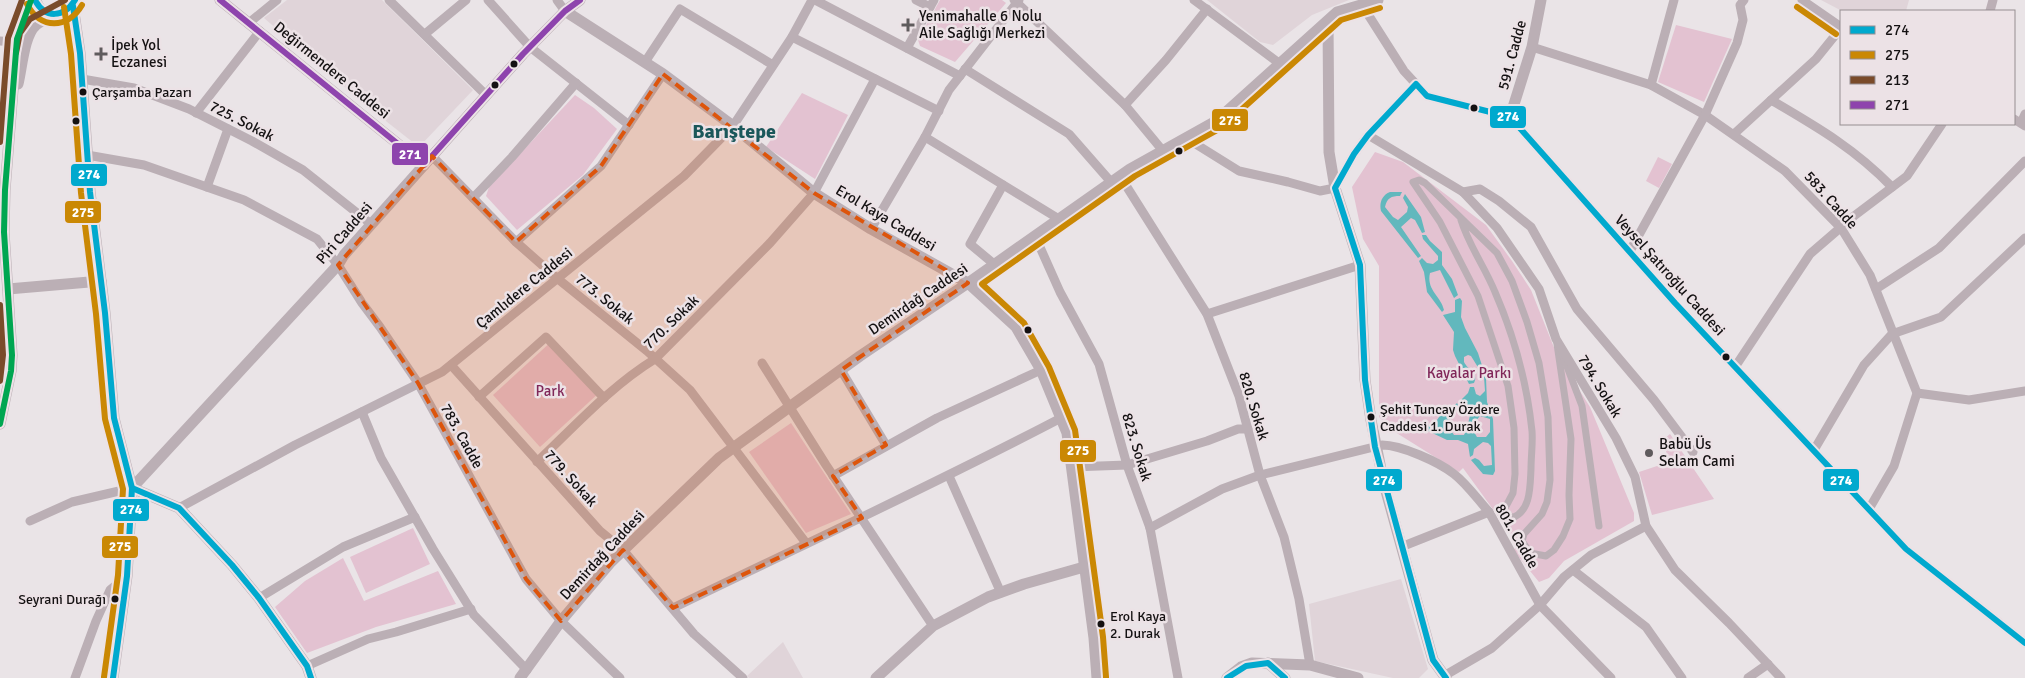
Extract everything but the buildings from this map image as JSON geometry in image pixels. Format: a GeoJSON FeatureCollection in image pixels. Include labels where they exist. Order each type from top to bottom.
{"type":"FeatureCollection","features":[{"type":"Feature","properties":{"kind":"street"},"geometry":{"type":"LineString","coordinates":[[0,424],[11,371],[12,337],[4,232],[12,85],[20,26],[31,0]]}},
{"type":"Feature","properties":{"kind":"street"},"geometry":{"type":"LineString","coordinates":[[35,0],[41,10],[54,16]]}},
{"type":"Feature","properties":{"kind":"street","name":"Değirmendere Caddesi"},"geometry":{"type":"LineString","coordinates":[[220,0],[428,160]]}},
{"type":"Feature","properties":{"kind":"street"},"geometry":{"type":"LineString","coordinates":[[250,22],[277,0]]}},
{"type":"Feature","properties":{"kind":"street"},"geometry":{"type":"LineString","coordinates":[[389,0],[486,95]]}},
{"type":"Feature","properties":{"kind":"street"},"geometry":{"type":"LineString","coordinates":[[425,34],[466,0]]}},
{"type":"Feature","properties":{"kind":"street"},"geometry":{"type":"LineString","coordinates":[[488,0],[530,47],[628,125]]}},
{"type":"Feature","properties":{"kind":"street"},"geometry":{"type":"LineString","coordinates":[[557,0],[565,11]]}},
{"type":"Feature","properties":{"kind":"street","name":"Piri Caddesi"},"geometry":{"type":"LineString","coordinates":[[132,488],[338,265],[371,224],[530,47],[565,11],[580,0]]}},
{"type":"Feature","properties":{"kind":"street","name":"Çamlıdere Caddesi"},"geometry":{"type":"LineString","coordinates":[[179,508],[295,445],[442,372],[451,365],[684,176],[733,126],[792,37],[813,0]]}},
{"type":"Feature","properties":{"kind":"street","name":"820. Sokak"},"geometry":{"type":"LineString","coordinates":[[813,0],[907,48],[963,72],[1069,134],[1115,179],[1207,314],[1239,396],[1260,475],[1284,537],[1299,599],[1310,666]]}},
{"type":"Feature","properties":{"kind":"street"},"geometry":{"type":"LineString","coordinates":[[907,48],[932,3],[916,0]]}},
{"type":"Feature","properties":{"kind":"street"},"geometry":{"type":"LineString","coordinates":[[1194,0],[1279,64]]}},
{"type":"Feature","properties":{"kind":"street","name":"Demirdağ Caddesi"},"geometry":{"type":"LineString","coordinates":[[524,674],[561,621],[623,550],[719,458],[841,370],[1115,179],[1216,121],[1337,12],[1378,0]]}},
{"type":"Feature","properties":{"kind":"street","name":"591. Cadde"},"geometry":{"type":"LineString","coordinates":[[1510,117],[1532,47],[1541,0]]}},
{"type":"Feature","properties":{"kind":"street"},"geometry":{"type":"LineString","coordinates":[[1651,86],[1674,0]]}},
{"type":"Feature","properties":{"kind":"street"},"geometry":{"type":"LineString","coordinates":[[1630,251],[1705,115],[1737,43],[1743,20],[1740,5],[1744,0]]}},
{"type":"Feature","properties":{"kind":"street"},"geometry":{"type":"LineString","coordinates":[[1802,0],[1840,26]]}},
{"type":"Feature","properties":{"kind":"street"},"geometry":{"type":"LineString","coordinates":[[872,230],[950,90],[1017,1],[1125,105],[1163,150]]}},
{"type":"Feature","properties":{"kind":"street"},"geometry":{"type":"LineString","coordinates":[[10,120],[28,37],[36,24],[68,12],[74,3]]}},
{"type":"Feature","properties":{"kind":"street"},"geometry":{"type":"LineString","coordinates":[[74,3],[80,53],[90,192],[101,281],[114,418],[132,488],[127,576],[113,678]]}},
{"type":"Feature","properties":{"kind":"street"},"geometry":{"type":"LineString","coordinates":[[1362,5],[1404,71],[1427,96],[1510,117]]}},
{"type":"Feature","properties":{"kind":"street"},"geometry":{"type":"LineString","coordinates":[[645,62],[680,9],[773,65]]}},
{"type":"Feature","properties":{"kind":"street"},"geometry":{"type":"LineString","coordinates":[[1125,105],[1166,60],[1207,9]]}},
{"type":"Feature","properties":{"kind":"street","name":"Erol Kaya Caddesi"},"geometry":{"type":"LineString","coordinates":[[565,11],[663,74],[733,126],[814,193],[872,230],[968,283],[1016,327],[1041,370],[1067,433],[1094,638],[1097,678]]}},
{"type":"Feature","properties":{"kind":"street"},"geometry":{"type":"LineString","coordinates":[[1328,21],[1329,152],[1335,188],[1360,265],[1365,380],[1375,447],[1432,660],[1443,677],[1492,648],[1540,605],[1564,577],[1591,555],[1646,526]]}},
{"type":"Feature","properties":{"kind":"street"},"geometry":{"type":"LineString","coordinates":[[1734,134],[1816,59],[1840,28]]}},
{"type":"Feature","properties":{"kind":"street"},"geometry":{"type":"LineString","coordinates":[[196,113],[260,31]]}},
{"type":"Feature","properties":{"kind":"street"},"geometry":{"type":"LineString","coordinates":[[792,37],[939,111]]}},
{"type":"Feature","properties":{"kind":"street"},"geometry":{"type":"LineString","coordinates":[[0,41],[17,42]]}},
{"type":"Feature","properties":{"kind":"street","name":"583. Cadde"},"geometry":{"type":"LineString","coordinates":[[1532,47],[1651,86],[1705,115],[1785,172],[1841,228],[1870,275],[1917,393]]}},
{"type":"Feature","properties":{"kind":"street"},"geometry":{"type":"LineString","coordinates":[[516,242],[601,166],[663,74]]}},
{"type":"Feature","properties":{"kind":"street","name":"725. Sokak"},"geometry":{"type":"LineString","coordinates":[[82,79],[134,88],[196,113],[228,129],[304,170],[371,224]]}},
{"type":"Feature","properties":{"kind":"street","name":"770. Sokak"},"geometry":{"type":"LineString","coordinates":[[537,462],[604,398],[639,368],[655,359],[770,243],[814,193],[875,79]]}},
{"type":"Feature","properties":{"kind":"street"},"geometry":{"type":"LineString","coordinates":[[473,198],[576,83]]}},
{"type":"Feature","properties":{"kind":"street"},"geometry":{"type":"LineString","coordinates":[[0,84],[12,85]]}},
{"type":"Feature","properties":{"kind":"street"},"geometry":{"type":"LineString","coordinates":[[1186,138],[1240,171],[1320,191],[1335,188],[1354,154],[1368,135],[1416,84]]}},
{"type":"Feature","properties":{"kind":"street"},"geometry":{"type":"LineString","coordinates":[[1771,100],[1838,140],[1869,164],[1892,187]]}},
{"type":"Feature","properties":{"kind":"street"},"geometry":{"type":"LineString","coordinates":[[2020,123],[2025,114]]}},
{"type":"Feature","properties":{"kind":"street","name":"Veysel Şatıroğlu Caddesi"},"geometry":{"type":"LineString","coordinates":[[1510,117],[1735,367],[1906,549],[2025,643]]}},
{"type":"Feature","properties":{"kind":"street"},"geometry":{"type":"LineString","coordinates":[[1735,367],[1810,254],[1907,176],[1941,125]]}},
{"type":"Feature","properties":{"kind":"street"},"geometry":{"type":"LineString","coordinates":[[207,187],[228,129]]}},
{"type":"Feature","properties":{"kind":"street","name":"794. Sokak"},"geometry":{"type":"LineString","coordinates":[[1368,135],[1463,192],[1497,228],[1539,289],[1556,339],[1616,438],[1635,477],[1646,526],[1675,570],[1781,678]]}},
{"type":"Feature","properties":{"kind":"street"},"geometry":{"type":"LineString","coordinates":[[925,137],[1058,219]]}},
{"type":"Feature","properties":{"kind":"street","name":"783. Cadde"},"geometry":{"type":"LineString","coordinates":[[87,155],[144,165],[244,200],[317,239],[338,265],[418,383],[526,580],[561,621],[620,678]]}},
{"type":"Feature","properties":{"kind":"street","name":"773. Sokak"},"geometry":{"type":"LineString","coordinates":[[428,160],[473,198],[516,242],[558,279],[690,390],[732,448],[806,543]]}},
{"type":"Feature","properties":{"kind":"street"},"geometry":{"type":"LineString","coordinates":[[1876,289],[1939,248],[2025,161]]}},
{"type":"Feature","properties":{"kind":"street"},"geometry":{"type":"LineString","coordinates":[[1461,220],[1467,239],[1495,290],[1516,348],[1523,376],[1532,432],[1530,488],[1522,512],[1512,518],[1504,510],[1513,493],[1515,474],[1514,428],[1506,378],[1478,296],[1440,222],[1413,182],[1419,180],[1425,183],[1461,220],[1480,234],[1497,252],[1512,281],[1527,322],[1542,377],[1548,417],[1549,488],[1548,502],[1542,514],[1524,534],[1522,541],[1530,553],[1540,556],[1546,556],[1554,550],[1563,536],[1570,519],[1568,495],[1571,439],[1556,339]]}},
{"type":"Feature","properties":{"kind":"street"},"geometry":{"type":"LineString","coordinates":[[994,264],[970,244],[1003,185]]}},
{"type":"Feature","properties":{"kind":"street"},"geometry":{"type":"LineString","coordinates":[[0,206],[5,190]]}},
{"type":"Feature","properties":{"kind":"street"},"geometry":{"type":"LineString","coordinates":[[1463,192],[1480,190],[1500,201],[1531,227],[1577,308],[1654,400],[1693,452]]}},
{"type":"Feature","properties":{"kind":"street","name":"823. Sokak"},"geometry":{"type":"LineString","coordinates":[[1035,236],[1060,292],[1099,364],[1127,464],[1150,528],[1178,678]]}},
{"type":"Feature","properties":{"kind":"street"},"geometry":{"type":"LineString","coordinates":[[1814,450],[1864,365],[1892,334],[1941,317],[2025,238]]}},
{"type":"Feature","properties":{"kind":"street"},"geometry":{"type":"LineString","coordinates":[[1207,314],[1360,265]]}},
{"type":"Feature","properties":{"kind":"street"},"geometry":{"type":"LineString","coordinates":[[8,289],[101,281]]}},
{"type":"Feature","properties":{"kind":"street"},"geometry":{"type":"LineString","coordinates":[[479,397],[546,337],[604,398]]}},
{"type":"Feature","properties":{"kind":"street"},"geometry":{"type":"LineString","coordinates":[[1556,339],[1582,406],[1599,526]]}},
{"type":"Feature","properties":{"kind":"street"},"geometry":{"type":"LineString","coordinates":[[762,363],[933,626]]}},
{"type":"Feature","properties":{"kind":"street","name":"779. Sokak"},"geometry":{"type":"LineString","coordinates":[[451,365],[600,531],[623,550],[694,634],[743,678]]}},
{"type":"Feature","properties":{"kind":"street"},"geometry":{"type":"LineString","coordinates":[[841,370],[886,445]]}},
{"type":"Feature","properties":{"kind":"street"},"geometry":{"type":"LineString","coordinates":[[834,476],[937,418],[1041,370]]}},
{"type":"Feature","properties":{"kind":"street"},"geometry":{"type":"LineString","coordinates":[[1869,509],[1894,466],[1917,393],[1969,400],[2025,391]]}},
{"type":"Feature","properties":{"kind":"street"},"geometry":{"type":"LineString","coordinates":[[362,412],[381,458],[414,517],[471,609],[524,674]]}},
{"type":"Feature","properties":{"kind":"street"},"geometry":{"type":"LineString","coordinates":[[673,608],[949,476],[1061,418]]}},
{"type":"Feature","properties":{"kind":"street"},"geometry":{"type":"LineString","coordinates":[[1072,467],[1127,464],[1207,441],[1238,429],[1248,429]]}},
{"type":"Feature","properties":{"kind":"street","name":"801. Cadde"},"geometry":{"type":"LineString","coordinates":[[1150,528],[1222,489],[1260,475],[1375,447],[1388,445],[1404,449],[1454,474],[1489,512],[1540,605],[1611,678]]}},
{"type":"Feature","properties":{"kind":"street"},"geometry":{"type":"LineString","coordinates":[[949,476],[1000,593]]}},
{"type":"Feature","properties":{"kind":"street"},"geometry":{"type":"LineString","coordinates":[[30,521],[72,502],[132,488],[179,508],[232,565],[259,598],[307,666],[311,678]]}},
{"type":"Feature","properties":{"kind":"street"},"geometry":{"type":"LineString","coordinates":[[1401,547],[1489,512]]}},
{"type":"Feature","properties":{"kind":"street"},"geometry":{"type":"LineString","coordinates":[[259,598],[343,547],[414,517]]}},
{"type":"Feature","properties":{"kind":"street"},"geometry":{"type":"LineString","coordinates":[[876,678],[933,626],[988,597],[1084,568]]}},
{"type":"Feature","properties":{"kind":"street"},"geometry":{"type":"LineString","coordinates":[[1573,570],[1646,627],[1682,678]]}},
{"type":"Feature","properties":{"kind":"street"},"geometry":{"type":"LineString","coordinates":[[75,678],[96,621],[110,590],[127,576]]}},
{"type":"Feature","properties":{"kind":"street"},"geometry":{"type":"LineString","coordinates":[[307,666],[368,639],[471,609]]}},
{"type":"Feature","properties":{"kind":"street"},"geometry":{"type":"LineString","coordinates":[[1228,678],[1241,667],[1252,663],[1268,663],[1310,666],[1358,678]]}},
{"type":"Feature","properties":{"kind":"street"},"geometry":{"type":"LineString","coordinates":[[1268,663],[1285,678]]}},
{"type":"Feature","properties":{"kind":"street"},"geometry":{"type":"LineString","coordinates":[[1748,678],[1768,664]]}},
{"type":"Feature","properties":{"kind":"highlighted area"},"geometry":{"type":"Polygon","coordinates":[[[663,74],[814,193],[968,283],[841,370],[886,445],[833,476],[862,518],[673,608],[623,550],[561,621],[526,579],[418,383],[338,265],[432,156],[516,242],[601,166],[663,74]]]}},
{"type":"Feature","properties":{"kind":"shaded area"},"geometry":{"type":"Polygon","coordinates":[[[287,0],[382,0],[473,90],[419,147],[368,107],[264,18],[287,0]]]}},
{"type":"Feature","properties":{"kind":"shaded area"},"geometry":{"type":"Polygon","coordinates":[[[1207,0],[1349,0],[1312,15],[1273,45],[1260,42],[1207,0]]]}},
{"type":"Feature","properties":{"kind":"shaded area"},"geometry":{"type":"Polygon","coordinates":[[[1821,0],[1909,0],[1906,10],[1840,10],[1821,0]]]}},
{"type":"Feature","properties":{"kind":"shaded area"},"geometry":{"type":"Polygon","coordinates":[[[1401,579],[1428,669],[1419,678],[1393,678],[1315,661],[1309,604],[1401,579]]]}},
{"type":"Feature","properties":{"kind":"shaded area"},"geometry":{"type":"Polygon","coordinates":[[[783,642],[803,678],[749,678],[747,676],[783,642]]]}},
{"type":"Feature","properties":{"kind":"green space"},"geometry":{"type":"Polygon","coordinates":[[[940,0],[1002,0],[1006,3],[955,62],[920,46],[918,40],[940,0]]]}},
{"type":"Feature","properties":{"kind":"green space"},"geometry":{"type":"Polygon","coordinates":[[[1676,25],[1732,39],[1704,102],[1658,82],[1676,25]]]}},
{"type":"Feature","properties":{"kind":"green space"},"geometry":{"type":"Polygon","coordinates":[[[802,93],[848,115],[815,179],[766,147],[802,93]]]}},
{"type":"Feature","properties":{"kind":"green space"},"geometry":{"type":"Polygon","coordinates":[[[575,95],[594,108],[617,129],[583,175],[517,230],[486,196],[489,187],[575,95]]]}},
{"type":"Feature","properties":{"kind":"green space","name":"Kayalar Parkı"},"geometry":{"type":"Polygon","coordinates":[[[1375,152],[1403,162],[1486,225],[1512,261],[1531,290],[1557,355],[1590,407],[1634,513],[1634,521],[1564,561],[1549,578],[1539,582],[1513,550],[1519,545],[1463,468],[1459,472],[1395,432],[1379,417],[1379,266],[1363,239],[1352,187],[1375,152]]]}},
{"type":"Feature","properties":{"kind":"green space"},"geometry":{"type":"Polygon","coordinates":[[[1658,157],[1672,164],[1659,188],[1646,181],[1658,157]]]}},
{"type":"Feature","properties":{"kind":"green space","name":"Park"},"geometry":{"type":"Polygon","coordinates":[[[553,340],[600,392],[540,447],[493,395],[553,340]]]}},
{"type":"Feature","properties":{"kind":"green space"},"geometry":{"type":"Polygon","coordinates":[[[791,423],[851,514],[806,533],[749,452],[791,423]]]}},
{"type":"Feature","properties":{"kind":"green space"},"geometry":{"type":"Polygon","coordinates":[[[1670,434],[1714,499],[1652,515],[1639,472],[1669,462],[1663,440],[1670,434]]]}},
{"type":"Feature","properties":{"kind":"green space"},"geometry":{"type":"Polygon","coordinates":[[[413,528],[430,564],[366,593],[350,557],[413,528]]]}},
{"type":"Feature","properties":{"kind":"green space"},"geometry":{"type":"Polygon","coordinates":[[[343,558],[364,601],[438,571],[456,604],[376,627],[307,653],[275,607],[305,581],[343,558]]]}},
{"type":"Feature","properties":{"kind":"water"},"geometry":{"type":"Polygon","coordinates":[[[1390,192],[1402,192],[1400,196],[1394,196],[1387,201],[1385,207],[1393,217],[1398,220],[1407,212],[1408,207],[1403,198],[1405,194],[1421,217],[1425,232],[1422,233],[1415,220],[1411,218],[1401,227],[1421,256],[1418,258],[1381,211],[1380,205],[1382,200],[1390,192]]]}},
{"type":"Feature","properties":{"kind":"water"},"geometry":{"type":"Polygon","coordinates":[[[1422,235],[1426,235],[1442,252],[1442,265],[1452,279],[1458,295],[1454,298],[1440,270],[1430,273],[1430,284],[1442,305],[1444,310],[1442,312],[1427,292],[1424,272],[1419,261],[1422,258],[1427,263],[1433,264],[1438,260],[1438,256],[1423,239],[1422,235]]]}},
{"type":"Feature","properties":{"kind":"water"},"geometry":{"type":"Polygon","coordinates":[[[1460,298],[1462,301],[1461,317],[1478,353],[1486,378],[1487,402],[1493,419],[1495,471],[1493,475],[1483,474],[1471,460],[1475,458],[1484,466],[1492,465],[1491,446],[1488,443],[1483,442],[1474,449],[1473,455],[1470,457],[1468,444],[1458,440],[1447,440],[1426,430],[1429,424],[1437,420],[1444,410],[1453,407],[1457,403],[1459,407],[1452,413],[1450,429],[1454,435],[1464,435],[1471,410],[1469,405],[1462,405],[1460,401],[1468,393],[1470,387],[1474,387],[1476,394],[1480,396],[1485,391],[1484,377],[1471,356],[1464,357],[1464,362],[1475,377],[1474,383],[1469,384],[1453,350],[1454,332],[1443,315],[1455,312],[1455,300],[1460,298]],[[1480,416],[1473,424],[1477,437],[1486,437],[1490,432],[1490,419],[1480,416]]]}},
{"type":"Feature","properties":{"kind":"transit line","name":"213"},"geometry":{"type":"LineString","coordinates":[[0,142],[8,38],[22,0]]}},
{"type":"Feature","properties":{"kind":"transit line"},"geometry":{"type":"LineString","coordinates":[[0,424],[11,371],[12,355],[4,232],[5,190],[17,39],[31,0]]}},
{"type":"Feature","properties":{"kind":"transit line","name":"274"},"geometry":{"type":"LineString","coordinates":[[35,0],[44,11],[55,14],[66,10],[75,0]]}},
{"type":"Feature","properties":{"kind":"transit line","name":"213"},"geometry":{"type":"LineString","coordinates":[[16,53],[20,33],[30,19],[65,0]]}},
{"type":"Feature","properties":{"kind":"transit line","name":"271"},"geometry":{"type":"LineString","coordinates":[[220,0],[424,165],[523,54],[565,11],[580,0]]}},
{"type":"Feature","properties":{"kind":"transit line","name":"275"},"geometry":{"type":"LineString","coordinates":[[27,4],[39,18],[46,22],[54,23],[69,19],[82,5]]}},
{"type":"Feature","properties":{"kind":"transit line","name":"274"},"geometry":{"type":"LineString","coordinates":[[73,6],[80,53],[90,192],[105,313],[114,418],[132,488],[127,576],[113,678]]}},
{"type":"Feature","properties":{"kind":"transit line","name":"275"},"geometry":{"type":"LineString","coordinates":[[64,7],[71,54],[81,193],[96,314],[105,419],[123,489],[118,575],[104,677]]}},
{"type":"Feature","properties":{"kind":"transit line","name":"275"},"geometry":{"type":"LineString","coordinates":[[1797,7],[1836,34]]}},
{"type":"Feature","properties":{"kind":"transit line","name":"275"},"geometry":{"type":"LineString","coordinates":[[1106,677],[1103,637],[1075,430],[1049,367],[1024,323],[982,284],[1135,176],[1221,128],[1341,20],[1380,8]]}},
{"type":"Feature","properties":{"kind":"transit line","name":"274"},"geometry":{"type":"LineString","coordinates":[[1446,678],[1433,660],[1375,447],[1365,380],[1360,265],[1335,188],[1354,154],[1368,135],[1416,84],[1427,96],[1510,117],[1675,303],[1906,549],[2025,643]]}},
{"type":"Feature","properties":{"kind":"transit line","name":"213"},"geometry":{"type":"LineString","coordinates":[[0,305],[3,355],[0,381]]}},
{"type":"Feature","properties":{"kind":"transit line","name":"274"},"geometry":{"type":"LineString","coordinates":[[132,488],[179,508],[232,565],[259,598],[307,666],[311,678]]}},
{"type":"Feature","properties":{"kind":"transit line","name":"274"},"geometry":{"type":"LineString","coordinates":[[1227,678],[1246,666],[1268,663],[1285,678]]}},
{"type":"Feature","properties":{"kind":"place","name":"Yenimahalle 6 Nolu Aile Sağlığı Merkezi"},"geometry":{"type":"Point","coordinates":[908,25]}},
{"type":"Feature","properties":{"kind":"place","name":"İpek Yol Eczanesi"},"geometry":{"type":"Point","coordinates":[101,54]}},
{"type":"Feature","properties":{"kind":"place","name":"Çarşamba Pazarı"},"geometry":{"type":"Point","coordinates":[83,92]}},
{"type":"Feature","properties":{"kind":"place","name":"Şehit Tuncay Özdere Caddesi 1. Durak"},"geometry":{"type":"Point","coordinates":[1371,417]}},
{"type":"Feature","properties":{"kind":"place","name":"Babü Üs Selam Cami"},"geometry":{"type":"Point","coordinates":[1649,453]}},
{"type":"Feature","properties":{"kind":"place","name":"Seyrani Durağı"},"geometry":{"type":"Point","coordinates":[115,599]}},
{"type":"Feature","properties":{"kind":"place","name":"Erol Kaya 2. Durak"},"geometry":{"type":"Point","coordinates":[1101,624]}},
{"type":"Feature","properties":{"kind":"district","name":"Barıştepe"},"geometry":{"type":"Point","coordinates":[734,131]}}]}
